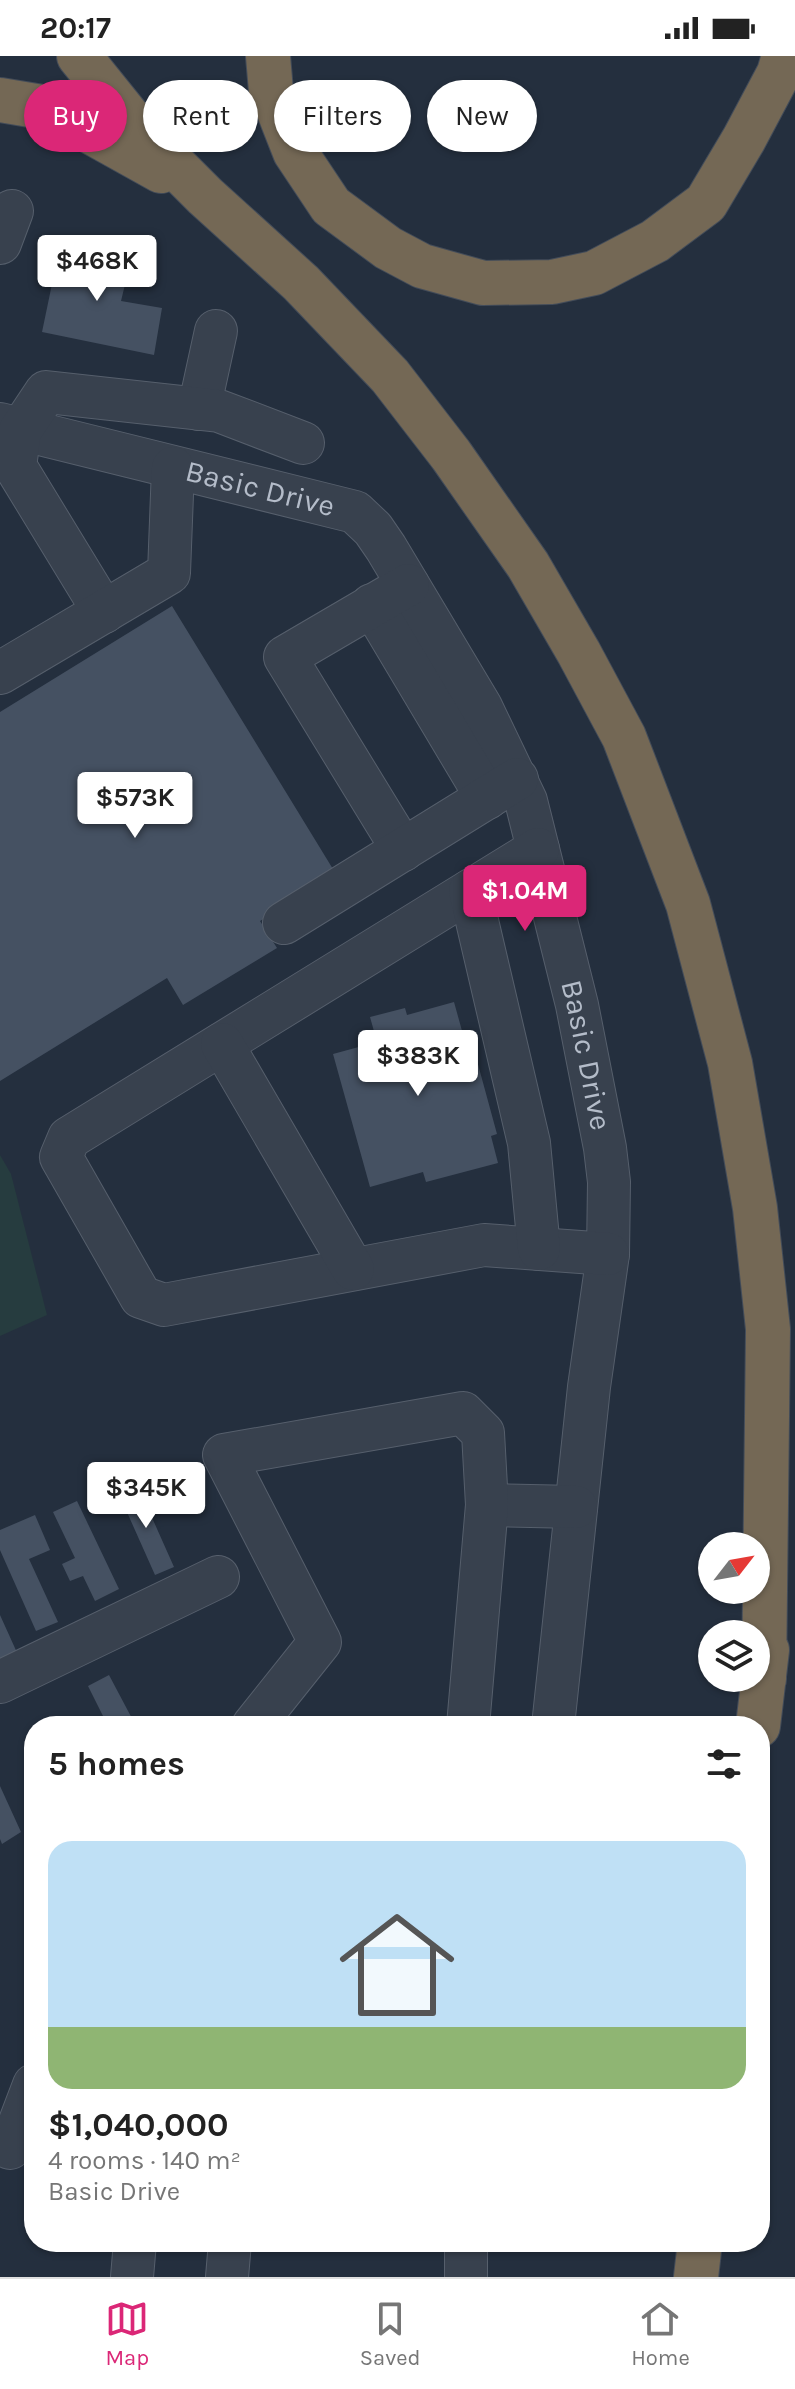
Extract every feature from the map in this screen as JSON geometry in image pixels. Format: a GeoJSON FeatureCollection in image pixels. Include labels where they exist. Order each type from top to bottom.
{"type":"FeatureCollection","features":[{"type":"Feature","properties":{"kind":"highway"},"geometry":{"type":"LineString","coordinates":[[79,56],[137,128],[205,196],[301,283],[390,376],[451,455],[528,565],[624,737],[688,904],[730,1063],[755,1208],[768,1329],[765,1620]]}},
{"type":"Feature","properties":{"kind":"highway"},"geometry":{"type":"LineString","coordinates":[[268,56],[271,91],[295,152],[331,206],[388,248],[422,266],[483,283],[552,282],[594,273],[655,241],[706,203],[744,139],[779,73],[784,56]]}},
{"type":"Feature","properties":{"kind":"highway"},"geometry":{"type":"LineString","coordinates":[[0,100],[48,108],[205,196]]}},
{"type":"Feature","properties":{"kind":"highway"},"geometry":{"type":"LineString","coordinates":[[770,1620],[795,1365]]}},
{"type":"Feature","properties":{"kind":"highway"},"geometry":{"type":"LineString","coordinates":[[759,1716],[762,1692]]}},
{"type":"Feature","properties":{"kind":"highway"},"geometry":{"type":"LineString","coordinates":[[696,2277],[699,2252]]}},
{"type":"Feature","properties":{"kind":"street"},"geometry":{"type":"LineString","coordinates":[[199,409],[216,331]]}},
{"type":"Feature","properties":{"kind":"street"},"geometry":{"type":"LineString","coordinates":[[104,612],[15,466],[10,428],[46,392],[219,411],[303,443]]}},
{"type":"Feature","properties":{"kind":"street","name":"Basic Drive"},"geometry":{"type":"LineString","coordinates":[[10,428],[355,512],[373,529],[481,707],[502,788],[526,801],[577,1005],[609,1182],[608,1254],[589,1387],[554,1716]]}},
{"type":"Feature","properties":{"kind":"street"},"geometry":{"type":"LineString","coordinates":[[4,661],[104,612],[169,573],[173,468]]}},
{"type":"Feature","properties":{"kind":"street"},"geometry":{"type":"LineString","coordinates":[[403,850],[285,657],[408,585]]}},
{"type":"Feature","properties":{"kind":"street"},"geometry":{"type":"LineString","coordinates":[[284,923],[502,788],[372,605]]}},
{"type":"Feature","properties":{"kind":"street"},"geometry":{"type":"LineString","coordinates":[[538,849],[69,1138],[61,1157],[141,1297],[164,1305],[484,1245],[608,1254]]}},
{"type":"Feature","properties":{"kind":"street"},"geometry":{"type":"LineString","coordinates":[[470,891],[529,1143],[539,1249]]}},
{"type":"Feature","properties":{"kind":"street"},"geometry":{"type":"LineString","coordinates":[[222,1044],[353,1269]]}},
{"type":"Feature","properties":{"kind":"street"},"geometry":{"type":"LineString","coordinates":[[261,1716],[320,1642],[224,1455],[463,1413],[483,1433],[487,1505],[469,1716]]}},
{"type":"Feature","properties":{"kind":"street"},"geometry":{"type":"LineString","coordinates":[[487,1505],[576,1507]]}},
{"type":"Feature","properties":{"kind":"street"},"geometry":{"type":"LineString","coordinates":[[0,1682],[218,1577]]}},
{"type":"Feature","properties":{"kind":"street"},"geometry":{"type":"LineString","coordinates":[[15,2148],[24,2118]]}},
{"type":"Feature","properties":{"kind":"street"},"geometry":{"type":"LineString","coordinates":[[132,2277],[134,2252]]}},
{"type":"Feature","properties":{"kind":"street"},"geometry":{"type":"LineString","coordinates":[[227,2277],[229,2252]]}},
{"type":"Feature","properties":{"kind":"street"},"geometry":{"type":"LineString","coordinates":[[466,2252],[466,2277]]}},
{"type":"Feature","properties":{"kind":"green space"},"geometry":{"type":"Polygon","coordinates":[[[0,1155],[11,1174],[47,1315],[0,1336],[0,1155]]]}},
{"type":"Feature","properties":{"kind":"building"},"geometry":{"type":"Polygon","coordinates":[[[62,236],[129,268],[121,301],[162,308],[154,355],[42,332],[62,236]]]}},
{"type":"Feature","properties":{"kind":"building"},"geometry":{"type":"Polygon","coordinates":[[[172,606],[336,874],[260,921],[277,948],[183,1005],[167,978],[0,1081],[0,712],[172,606]]]}},
{"type":"Feature","properties":{"kind":"building"},"geometry":{"type":"Polygon","coordinates":[[[454,1002],[469,1056],[476,1057],[497,1134],[491,1136],[498,1163],[426,1182],[423,1172],[370,1187],[333,1054],[377,1042],[370,1017],[405,1008],[407,1015],[454,1002]]]}},
{"type":"Feature","properties":{"kind":"building"},"geometry":{"type":"Polygon","coordinates":[[[137,1484],[174,1567],[155,1575],[118,1492],[137,1484]]]}},
{"type":"Feature","properties":{"kind":"building"},"geometry":{"type":"Polygon","coordinates":[[[77,1501],[119,1589],[95,1601],[83,1576],[70,1581],[62,1564],[75,1558],[53,1512],[77,1501]]]}},
{"type":"Feature","properties":{"kind":"building"},"geometry":{"type":"Polygon","coordinates":[[[35,1515],[50,1550],[29,1559],[58,1622],[36,1631],[0,1550],[0,1530],[35,1515]]]}},
{"type":"Feature","properties":{"kind":"building"},"geometry":{"type":"Polygon","coordinates":[[[0,1615],[19,1657],[0,1665],[0,1615]]]}},
{"type":"Feature","properties":{"kind":"building"},"geometry":{"type":"Polygon","coordinates":[[[109,1675],[131,1716],[103,1716],[88,1686],[109,1675]]]}},
{"type":"Feature","properties":{"kind":"building"},"geometry":{"type":"Polygon","coordinates":[[[0,1786],[21,1832],[2,1844],[0,1839],[0,1786]]]}}]}
